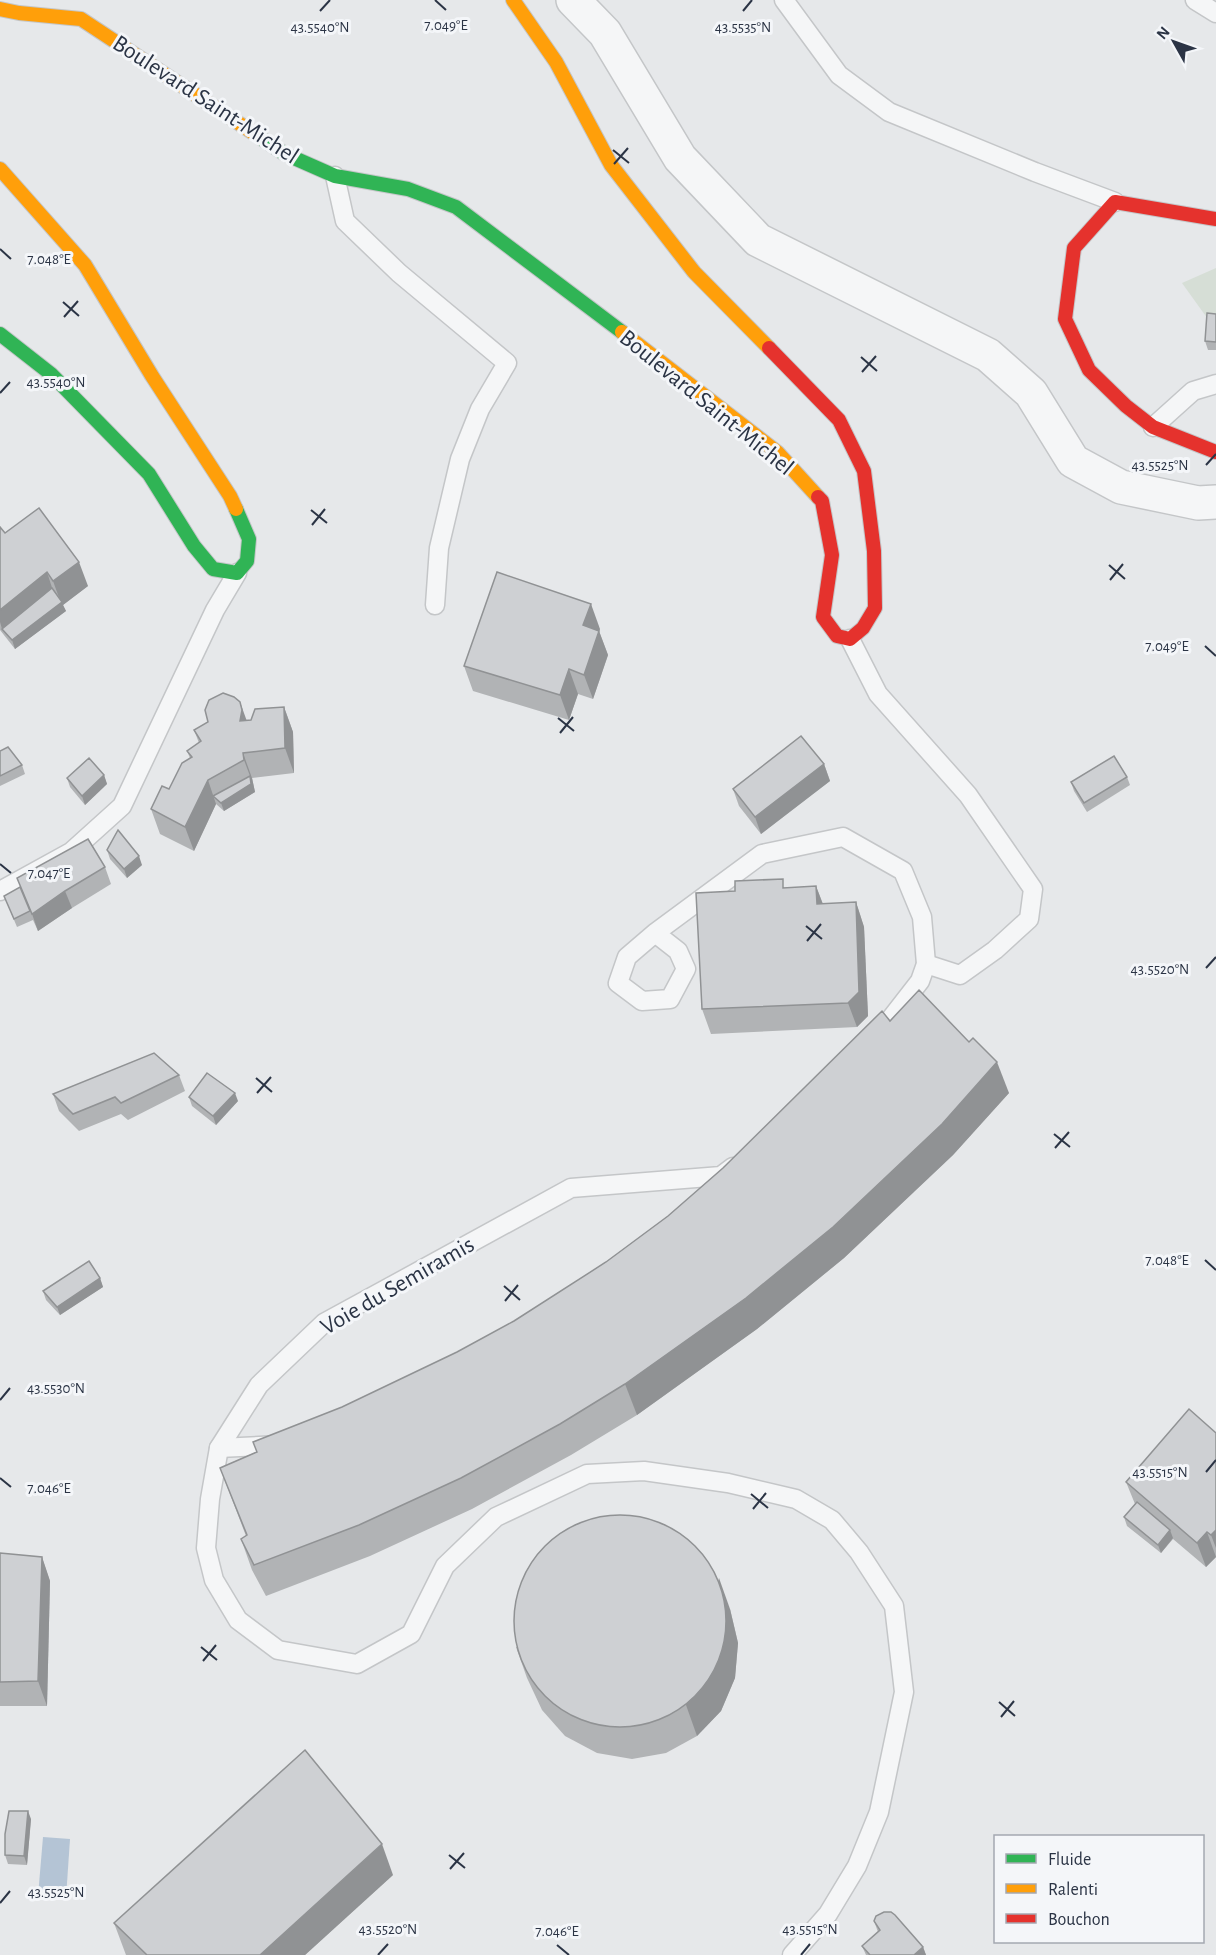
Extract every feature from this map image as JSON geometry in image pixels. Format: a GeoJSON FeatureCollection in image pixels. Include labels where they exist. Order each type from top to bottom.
{"type":"FeatureCollection","features":[{"type":"Feature","properties":{"kind":"street"},"geometry":{"type":"LineString","coordinates":[[513,0],[556,62],[611,165],[694,272],[839,420],[864,471],[874,551],[874,608],[863,628],[850,639]]}},
{"type":"Feature","properties":{"kind":"street"},"geometry":{"type":"LineString","coordinates":[[573,0],[605,33],[680,158],[758,240],[988,355],[1031,393],[1073,461],[1121,487],[1198,503],[1216,502]]}},
{"type":"Feature","properties":{"kind":"street","name":"Boulevard Saint-Michel"},"geometry":{"type":"LineString","coordinates":[[0,9],[81,19],[285,154],[335,176],[408,189],[456,207],[704,394],[777,452],[822,501],[832,555],[823,617],[837,636],[850,639]]}},
{"type":"Feature","properties":{"kind":"street"},"geometry":{"type":"LineString","coordinates":[[0,169],[86,265],[152,376],[230,496],[249,539],[247,561],[237,573],[213,569],[194,546],[149,474],[51,374],[0,334]]}},
{"type":"Feature","properties":{"kind":"street"},"geometry":{"type":"LineString","coordinates":[[1216,219],[1115,202],[1074,248],[1065,320],[1089,370],[1126,406],[1152,427],[1216,452]]}},
{"type":"Feature","properties":{"kind":"lane"},"geometry":{"type":"LineString","coordinates":[[784,0],[839,75],[889,112],[1115,202]]}},
{"type":"Feature","properties":{"kind":"lane"},"geometry":{"type":"LineString","coordinates":[[1195,0],[1216,13]]}},
{"type":"Feature","properties":{"kind":"lane"},"geometry":{"type":"LineString","coordinates":[[335,176],[345,221],[399,273],[507,363],[480,409],[460,459],[439,548],[435,605]]}},
{"type":"Feature","properties":{"kind":"lane"},"geometry":{"type":"LineString","coordinates":[[1152,427],[1193,391],[1216,384]]}},
{"type":"Feature","properties":{"kind":"lane"},"geometry":{"type":"LineString","coordinates":[[0,891],[71,852],[122,806],[215,610],[237,573]]}},
{"type":"Feature","properties":{"kind":"lane"},"geometry":{"type":"LineString","coordinates":[[850,639],[878,694],[968,795],[1033,889],[1029,919],[995,950],[960,975],[926,964]]}},
{"type":"Feature","properties":{"kind":"lane"},"geometry":{"type":"LineString","coordinates":[[655,933],[762,854],[843,837],[903,871],[922,917],[926,964],[920,981],[885,1026],[861,1050]]}},
{"type":"Feature","properties":{"kind":"lane"},"geometry":{"type":"LineString","coordinates":[[695,1199],[747,1157]]}},
{"type":"Feature","properties":{"kind":"lane","name":"Voie du Semiramis"},"geometry":{"type":"LineString","coordinates":[[721,1176],[571,1188],[324,1323],[259,1384],[219,1449],[210,1499],[206,1548],[214,1580],[238,1620],[278,1650],[357,1664],[411,1634],[445,1566],[496,1517],[587,1474],[644,1471],[728,1483],[796,1499],[832,1520],[859,1552],[894,1606],[904,1692],[879,1812],[857,1866],[828,1914],[792,1955]]}},
{"type":"Feature","properties":{"kind":"lane"},"geometry":{"type":"LineString","coordinates":[[219,1449],[279,1445],[289,1440]]}},
{"type":"Feature","properties":{"kind":"shaded area"},"geometry":{"type":"Polygon","coordinates":[[[1216,268],[1216,322],[1210,322],[1182,283],[1216,268]]]}},
{"type":"Feature","properties":{"kind":"water"},"geometry":{"type":"Polygon","coordinates":[[[43,1837],[70,1839],[66,1898],[38,1896],[43,1837]]]}},
{"type":"Feature","properties":{"kind":"building"},"geometry":{"type":"Polygon","coordinates":[[[1207,313],[1216,314],[1216,342],[1205,341],[1207,313]]]}},
{"type":"Feature","properties":{"kind":"building"},"geometry":{"type":"Polygon","coordinates":[[[39,508],[79,562],[53,581],[47,572],[0,610],[0,527],[5,533],[39,508]]]}},
{"type":"Feature","properties":{"kind":"building"},"geometry":{"type":"Polygon","coordinates":[[[497,572],[591,604],[583,625],[599,631],[584,675],[569,669],[560,695],[464,666],[497,572]]]}},
{"type":"Feature","properties":{"kind":"building"},"geometry":{"type":"Polygon","coordinates":[[[52,588],[62,602],[12,640],[2,629],[52,588]]]}},
{"type":"Feature","properties":{"kind":"building"},"geometry":{"type":"Polygon","coordinates":[[[223,693],[240,702],[242,710],[240,721],[251,720],[255,709],[284,707],[285,748],[243,753],[244,760],[208,780],[185,827],[151,809],[162,786],[169,789],[182,763],[192,757],[187,751],[201,741],[194,730],[208,722],[205,710],[209,700],[223,693]]]}},
{"type":"Feature","properties":{"kind":"building"},"geometry":{"type":"Polygon","coordinates":[[[801,736],[824,764],[755,817],[733,789],[801,736]]]}},
{"type":"Feature","properties":{"kind":"building"},"geometry":{"type":"Polygon","coordinates":[[[8,747],[22,765],[0,776],[0,751],[8,747]]]}},
{"type":"Feature","properties":{"kind":"building"},"geometry":{"type":"Polygon","coordinates":[[[1114,756],[1127,777],[1084,803],[1071,782],[1114,756]]]}},
{"type":"Feature","properties":{"kind":"building"},"geometry":{"type":"Polygon","coordinates":[[[89,758],[104,775],[82,796],[67,778],[89,758]]]}},
{"type":"Feature","properties":{"kind":"building"},"geometry":{"type":"Polygon","coordinates":[[[250,776],[251,784],[221,803],[213,796],[250,776]]]}},
{"type":"Feature","properties":{"kind":"building"},"geometry":{"type":"Polygon","coordinates":[[[118,830],[139,856],[124,869],[107,850],[118,830]]]}},
{"type":"Feature","properties":{"kind":"building"},"geometry":{"type":"Polygon","coordinates":[[[88,839],[105,867],[32,914],[17,878],[88,839]]]}},
{"type":"Feature","properties":{"kind":"building"},"geometry":{"type":"Polygon","coordinates":[[[783,879],[783,888],[816,886],[817,904],[856,902],[859,992],[848,1003],[702,1009],[696,893],[735,891],[735,881],[783,879]]]}},
{"type":"Feature","properties":{"kind":"building"},"geometry":{"type":"Polygon","coordinates":[[[20,887],[30,911],[14,919],[4,896],[20,887]]]}},
{"type":"Feature","properties":{"kind":"building"},"geometry":{"type":"Polygon","coordinates":[[[919,990],[969,1042],[973,1038],[997,1062],[942,1124],[833,1227],[746,1298],[625,1384],[560,1424],[461,1478],[359,1525],[254,1565],[241,1539],[247,1535],[220,1468],[257,1452],[253,1442],[342,1407],[457,1352],[514,1321],[606,1262],[668,1216],[723,1168],[882,1011],[890,1021],[919,990]]]}},
{"type":"Feature","properties":{"kind":"building"},"geometry":{"type":"Polygon","coordinates":[[[154,1053],[179,1075],[121,1103],[115,1097],[73,1114],[53,1094],[154,1053]]]}},
{"type":"Feature","properties":{"kind":"building"},"geometry":{"type":"Polygon","coordinates":[[[207,1073],[235,1093],[213,1116],[189,1097],[207,1073]]]}},
{"type":"Feature","properties":{"kind":"building"},"geometry":{"type":"Polygon","coordinates":[[[89,1261],[100,1278],[57,1307],[43,1291],[89,1261]]]}},
{"type":"Feature","properties":{"kind":"building"},"geometry":{"type":"Polygon","coordinates":[[[1189,1409],[1216,1433],[1216,1530],[1211,1535],[1207,1532],[1197,1543],[1126,1482],[1189,1409]]]}},
{"type":"Feature","properties":{"kind":"building"},"geometry":{"type":"Polygon","coordinates":[[[1137,1502],[1170,1530],[1158,1545],[1124,1517],[1137,1502]]]}},
{"type":"Feature","properties":{"kind":"building"},"geometry":{"type":"Polygon","coordinates":[[[610,1515],[630,1515],[651,1519],[670,1527],[695,1546],[708,1562],[718,1580],[724,1600],[726,1621],[724,1642],[718,1662],[708,1680],[695,1696],[670,1715],[651,1723],[630,1727],[610,1727],[589,1723],[570,1715],[538,1688],[526,1671],[518,1652],[514,1631],[514,1611],[518,1590],[526,1571],[553,1539],[570,1527],[589,1519],[610,1515]]]}},
{"type":"Feature","properties":{"kind":"building"},"geometry":{"type":"Polygon","coordinates":[[[0,1553],[42,1557],[38,1681],[0,1682],[0,1553]]]}},
{"type":"Feature","properties":{"kind":"building"},"geometry":{"type":"Polygon","coordinates":[[[305,1750],[382,1844],[260,1955],[147,1955],[114,1923],[305,1750]]]}},
{"type":"Feature","properties":{"kind":"building"},"geometry":{"type":"Polygon","coordinates":[[[9,1811],[28,1811],[24,1856],[5,1855],[5,1834],[9,1811]]]}},
{"type":"Feature","properties":{"kind":"building"},"geometry":{"type":"Polygon","coordinates":[[[884,1912],[891,1912],[895,1915],[923,1947],[914,1955],[870,1955],[862,1946],[880,1930],[874,1921],[876,1916],[884,1912]]]}},
{"type":"Feature","properties":{"kind":"traffic: fast"},"geometry":{"type":"LineString","coordinates":[[261,138],[285,154],[335,176],[408,189],[456,207],[622,332]]}},
{"type":"Feature","properties":{"kind":"traffic: fast"},"geometry":{"type":"LineString","coordinates":[[0,334],[51,374],[149,474],[194,546],[213,569],[237,573],[247,561],[249,539],[236,509]]}},
{"type":"Feature","properties":{"kind":"traffic: slow"},"geometry":{"type":"LineString","coordinates":[[513,0],[556,62],[611,165],[694,272],[769,348]]}},
{"type":"Feature","properties":{"kind":"traffic: slow"},"geometry":{"type":"LineString","coordinates":[[0,9],[81,19],[261,138]]}},
{"type":"Feature","properties":{"kind":"traffic: slow"},"geometry":{"type":"LineString","coordinates":[[0,169],[85,265],[236,509]]}},
{"type":"Feature","properties":{"kind":"traffic: slow"},"geometry":{"type":"LineString","coordinates":[[622,332],[777,452],[818,497]]}},
{"type":"Feature","properties":{"kind":"traffic: jam"},"geometry":{"type":"LineString","coordinates":[[1216,219],[1115,202],[1074,248],[1065,319],[1089,370],[1126,406],[1153,427],[1216,452]]}},
{"type":"Feature","properties":{"kind":"traffic: jam"},"geometry":{"type":"LineString","coordinates":[[769,348],[839,420],[864,471],[874,551],[875,608],[863,628],[850,639],[837,636],[823,617],[832,555],[822,501],[818,497]]}}]}
